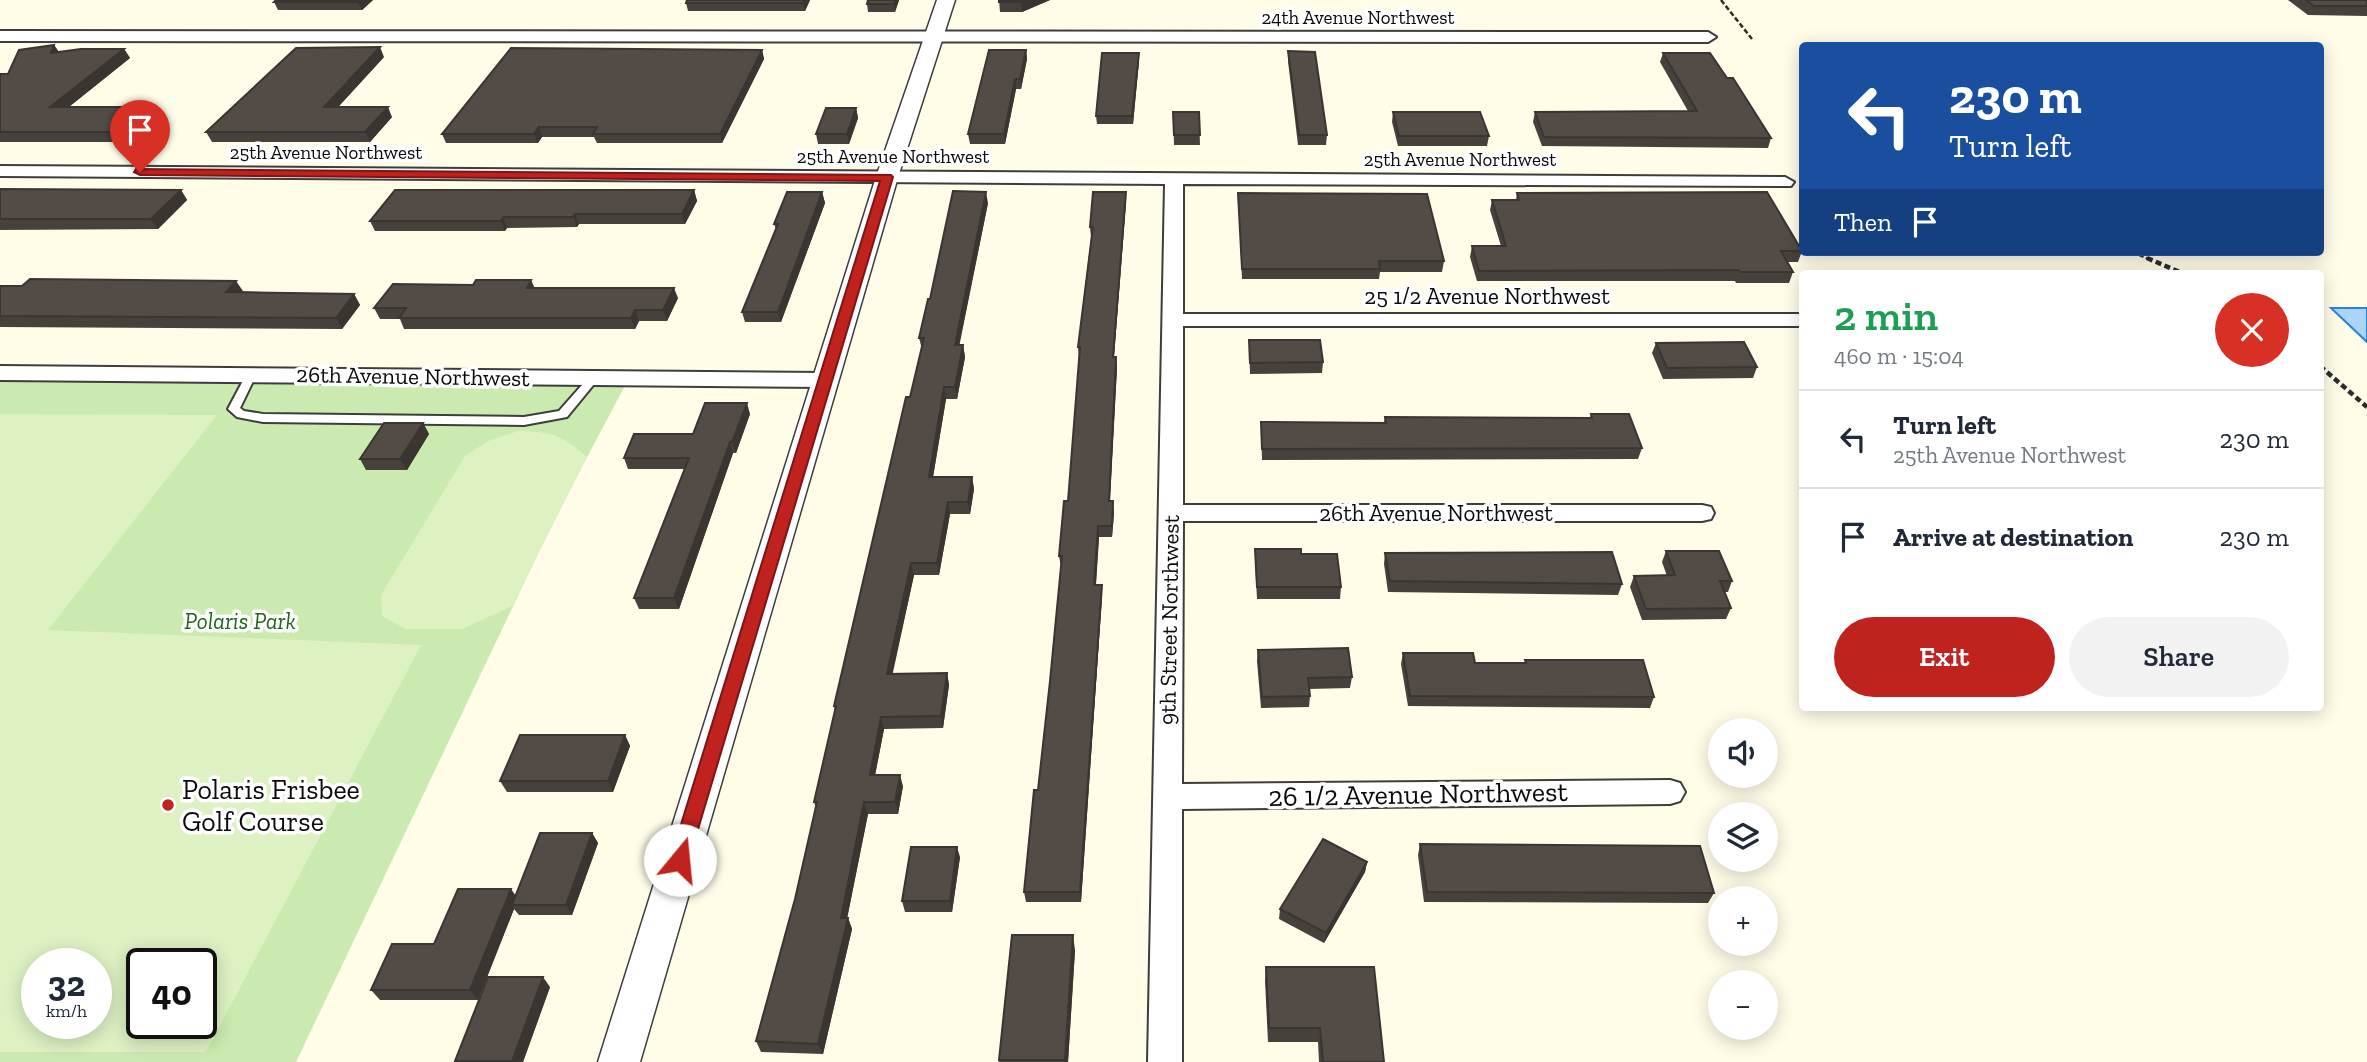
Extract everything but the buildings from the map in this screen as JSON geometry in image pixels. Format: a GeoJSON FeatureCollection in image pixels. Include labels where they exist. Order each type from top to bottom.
{"type":"FeatureCollection","features":[{"type":"Feature","properties":{"kind":"street"},"geometry":{"type":"LineString","coordinates":[[619,1062],[887,177],[937,35],[946,0]]}},
{"type":"Feature","properties":{"kind":"street","name":"24th Avenue Northwest"},"geometry":{"type":"LineString","coordinates":[[0,36],[1708,37]]}},
{"type":"Feature","properties":{"kind":"street","name":"25th Avenue Northwest"},"geometry":{"type":"LineString","coordinates":[[0,171],[1785,182]]}},
{"type":"Feature","properties":{"kind":"street","name":"9th Street Northwest"},"geometry":{"type":"LineString","coordinates":[[1165,1062],[1174,178]]}},
{"type":"Feature","properties":{"kind":"street","name":"25 1/2 Avenue Northwest"},"geometry":{"type":"LineString","coordinates":[[1172,320],[1799,320]]}},
{"type":"Feature","properties":{"kind":"street","name":"26th Avenue Northwest"},"geometry":{"type":"LineString","coordinates":[[0,373],[826,380]]}},
{"type":"Feature","properties":{"kind":"street","name":"26th Avenue Northwest"},"geometry":{"type":"LineString","coordinates":[[1170,513],[1702,513]]}},
{"type":"Feature","properties":{"kind":"street","name":"26 1/2 Avenue Northwest"},"geometry":{"type":"LineString","coordinates":[[1167,796],[1670,792]]}},
{"type":"Feature","properties":{"kind":"lane"},"geometry":{"type":"LineString","coordinates":[[251,375],[234,409],[241,414],[264,418],[524,421],[563,414],[594,378]]}},
{"type":"Feature","properties":{"kind":"path"},"geometry":{"type":"LineString","coordinates":[[1721,0],[1752,39]]}},
{"type":"Feature","properties":{"kind":"path"},"geometry":{"type":"LineString","coordinates":[[2142,256],[2175,270]]}},
{"type":"Feature","properties":{"kind":"path"},"geometry":{"type":"LineString","coordinates":[[2324,369],[2367,407]]}},
{"type":"Feature","properties":{"kind":"green space","name":"Polaris Park"},"geometry":{"type":"Polygon","coordinates":[[[629,378],[556,516],[296,1062],[0,1062],[0,382],[629,378]]]}},
{"type":"Feature","properties":{"kind":"green space","name":"Polaris Frisbee Golf Course"},"geometry":{"type":"Polygon","coordinates":[[[0,414],[217,415],[48,630],[421,645],[217,1031],[217,948],[126,948],[126,1039],[213,1039],[206,1052],[0,1052],[0,414]]]}},
{"type":"Feature","properties":{"kind":"green space"},"geometry":{"type":"Polygon","coordinates":[[[518,431],[556,436],[587,457],[512,606],[462,629],[406,629],[382,616],[381,595],[465,456],[488,441],[518,431]]]}},
{"type":"Feature","properties":{"kind":"water"},"geometry":{"type":"Polygon","coordinates":[[[2331,308],[2367,308],[2367,342],[2331,308]]]}},
{"type":"Feature","properties":{"kind":"place","name":"Polaris Frisbee Golf Course"},"geometry":{"type":"Point","coordinates":[168,805]}},
{"type":"Feature","properties":{"kind":"route"},"geometry":{"type":"LineString","coordinates":[[140,172],[887,177],[680,860]]}}]}
